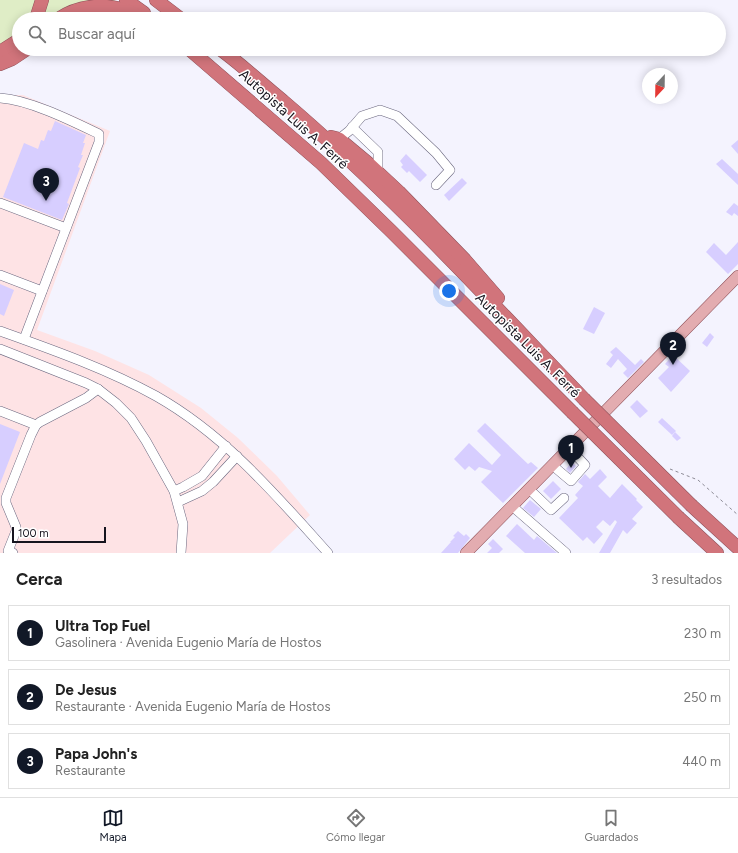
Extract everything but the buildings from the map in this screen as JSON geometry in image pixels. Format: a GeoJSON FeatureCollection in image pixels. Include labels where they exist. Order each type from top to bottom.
{"type":"FeatureCollection","features":[{"type":"Feature","properties":{"kind":"highway"},"geometry":{"type":"LineString","coordinates":[[38,12],[42,0]]}},
{"type":"Feature","properties":{"kind":"highway"},"geometry":{"type":"LineString","coordinates":[[126,0],[142,12]]}},
{"type":"Feature","properties":{"kind":"highway"},"geometry":{"type":"LineString","coordinates":[[156,0],[172,12]]}},
{"type":"Feature","properties":{"kind":"highway"},"geometry":{"type":"LineString","coordinates":[[169,0],[182,12]]}},
{"type":"Feature","properties":{"kind":"highway"},"geometry":{"type":"LineString","coordinates":[[72,12],[78,9],[101,6],[127,12]]}},
{"type":"Feature","properties":{"kind":"highway"},"geometry":{"type":"LineString","coordinates":[[0,52],[12,44]]}},
{"type":"Feature","properties":{"kind":"highway"},"geometry":{"type":"LineString","coordinates":[[0,64],[16,56]]}},
{"type":"Feature","properties":{"kind":"highway","name":"Autopista Luis A. Ferré"},"geometry":{"type":"LineString","coordinates":[[197,56],[321,162],[679,518],[717,553]]}},
{"type":"Feature","properties":{"kind":"highway","name":"Autopista Luis A. Ferré"},"geometry":{"type":"LineString","coordinates":[[230,56],[323,135],[408,216],[584,399],[692,506],[738,548]]}},
{"type":"Feature","properties":{"kind":"highway"},"geometry":{"type":"LineString","coordinates":[[323,135],[339,139],[378,173],[433,226],[519,321],[525,338]]}},
{"type":"Feature","properties":{"kind":"main road"},"geometry":{"type":"LineString","coordinates":[[466,553],[528,488],[738,276]]}},
{"type":"Feature","properties":{"kind":"street"},"geometry":{"type":"LineString","coordinates":[[0,98],[28,104],[77,123],[99,134],[100,142],[24,340]]}},
{"type":"Feature","properties":{"kind":"street"},"geometry":{"type":"LineString","coordinates":[[339,139],[362,116],[380,110],[398,116],[436,153],[450,170],[436,185]]}},
{"type":"Feature","properties":{"kind":"street"},"geometry":{"type":"LineString","coordinates":[[352,127],[378,152],[378,173]]}},
{"type":"Feature","properties":{"kind":"street"},"geometry":{"type":"LineString","coordinates":[[0,203],[66,228]]}},
{"type":"Feature","properties":{"kind":"street"},"geometry":{"type":"LineString","coordinates":[[0,275],[42,291]]}},
{"type":"Feature","properties":{"kind":"street"},"geometry":{"type":"LineString","coordinates":[[0,331],[110,373],[157,397],[194,421],[226,446],[268,486],[328,553]]}},
{"type":"Feature","properties":{"kind":"street"},"geometry":{"type":"LineString","coordinates":[[0,349],[73,377],[98,389],[116,403],[131,418],[146,441],[174,491],[183,524],[181,553]]}},
{"type":"Feature","properties":{"kind":"street"},"geometry":{"type":"LineString","coordinates":[[13,553],[8,551],[16,531],[16,527],[6,503],[6,498],[36,425],[86,398],[98,389]]}},
{"type":"Feature","properties":{"kind":"street"},"geometry":{"type":"LineString","coordinates":[[0,411],[36,425]]}},
{"type":"Feature","properties":{"kind":"street"},"geometry":{"type":"LineString","coordinates":[[174,491],[202,476],[226,446]]}},
{"type":"Feature","properties":{"kind":"street"},"geometry":{"type":"LineString","coordinates":[[552,464],[571,481],[585,465],[569,448]]}},
{"type":"Feature","properties":{"kind":"street"},"geometry":{"type":"LineString","coordinates":[[178,502],[202,491],[213,482],[237,456]]}},
{"type":"Feature","properties":{"kind":"street"},"geometry":{"type":"LineString","coordinates":[[528,488],[551,510],[564,498]]}},
{"type":"Feature","properties":{"kind":"street"},"geometry":{"type":"LineString","coordinates":[[512,506],[566,553]]}},
{"type":"Feature","properties":{"kind":"path"},"geometry":{"type":"LineString","coordinates":[[670,470],[698,480],[738,515]]}},
{"type":"Feature","properties":{"kind":"shaded area"},"geometry":{"type":"Polygon","coordinates":[[[0,95],[23,95],[110,131],[37,330],[95,351],[149,375],[201,408],[238,438],[277,476],[310,515],[270,553],[0,553],[0,95]]]}},
{"type":"Feature","properties":{"kind":"green space"},"geometry":{"type":"Polygon","coordinates":[[[0,0],[39,0],[34,12],[12,12],[12,39],[0,47],[0,0]]]}},
{"type":"Feature","properties":{"kind":"green space"},"geometry":{"type":"Polygon","coordinates":[[[47,0],[114,0],[123,6],[74,12],[43,12],[47,0]]]}},
{"type":"Feature","properties":{"kind":"place","name":"Papa John's"},"geometry":{"type":"Point","coordinates":[46,201]}},
{"type":"Feature","properties":{"kind":"place","name":"De Jesus"},"geometry":{"type":"Point","coordinates":[673,365]}},
{"type":"Feature","properties":{"kind":"place","name":"Ultra Top Fuel"},"geometry":{"type":"Point","coordinates":[571,468]}}]}
